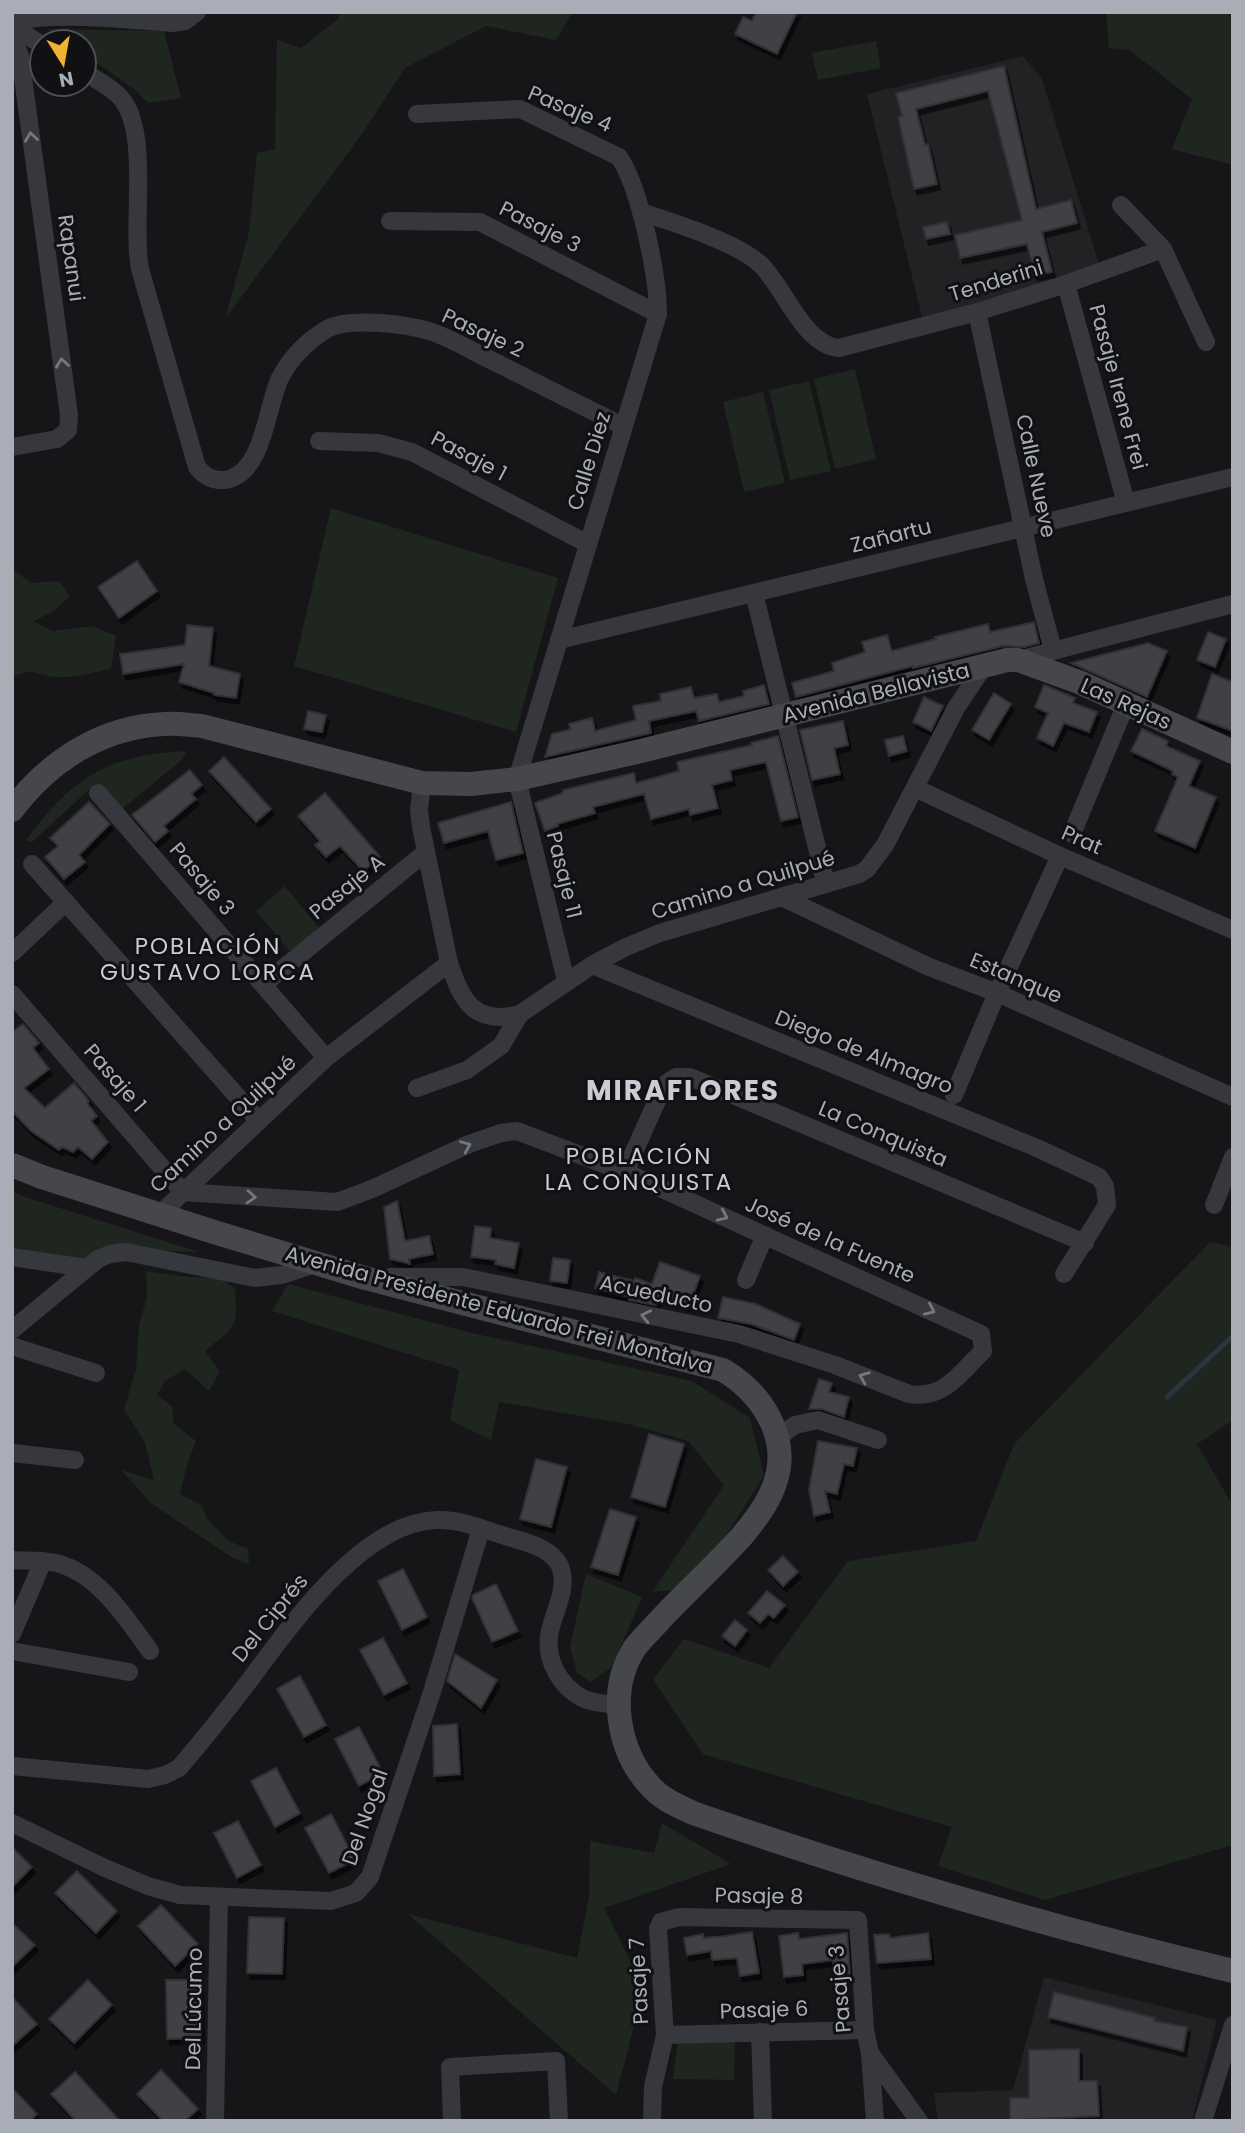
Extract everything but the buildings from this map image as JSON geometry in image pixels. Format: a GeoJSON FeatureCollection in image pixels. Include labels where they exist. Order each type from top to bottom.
{"type":"FeatureCollection","features":[{"type":"Feature","properties":{"kind":"street"},"geometry":{"type":"LineString","coordinates":[[12,24],[37,18],[97,15],[173,23],[185,21],[197,12]]}},
{"type":"Feature","properties":{"kind":"street"},"geometry":{"type":"LineString","coordinates":[[12,24],[28,35]]}},
{"type":"Feature","properties":{"kind":"street","name":"Rapanui"},"geometry":{"type":"LineString","coordinates":[[12,35],[20,56],[69,415],[68,430],[57,439],[12,447]]}},
{"type":"Feature","properties":{"kind":"street","name":"Pasaje 2"},"geometry":{"type":"LineString","coordinates":[[98,81],[119,95],[130,115],[137,159],[136,252],[197,467],[207,477],[222,480],[237,475],[250,466],[279,380],[290,362],[311,340],[330,328],[343,324],[374,323],[431,332],[623,426]]}},
{"type":"Feature","properties":{"kind":"street","name":"Pasaje 4"},"geometry":{"type":"LineString","coordinates":[[417,114],[520,108],[619,157]]}},
{"type":"Feature","properties":{"kind":"street","name":"Calle Diez"},"geometry":{"type":"LineString","coordinates":[[517,779],[658,314],[654,271],[640,212],[619,157]]}},
{"type":"Feature","properties":{"kind":"street"},"geometry":{"type":"LineString","coordinates":[[1121,205],[1163,249],[1206,342]]}},
{"type":"Feature","properties":{"kind":"street","name":"Tenderini"},"geometry":{"type":"LineString","coordinates":[[640,212],[685,226],[748,255],[761,265],[814,337],[830,348],[839,348],[977,312],[1163,249]]}},
{"type":"Feature","properties":{"kind":"street","name":"Pasaje 3"},"geometry":{"type":"LineString","coordinates":[[390,221],[480,222],[658,314]]}},
{"type":"Feature","properties":{"kind":"street","name":"Pasaje Irene Frei"},"geometry":{"type":"LineString","coordinates":[[1066,284],[1126,503]]}},
{"type":"Feature","properties":{"kind":"street","name":"Calle Nueve"},"geometry":{"type":"LineString","coordinates":[[977,312],[1023,527],[1053,650]]}},
{"type":"Feature","properties":{"kind":"street","name":"Pasaje 1"},"geometry":{"type":"LineString","coordinates":[[319,441],[379,443],[412,452],[588,544]]}},
{"type":"Feature","properties":{"kind":"street","name":"Zañartu"},"geometry":{"type":"LineString","coordinates":[[559,640],[1233,477]]}},
{"type":"Feature","properties":{"kind":"street"},"geometry":{"type":"LineString","coordinates":[[754,593],[826,884]]}},
{"type":"Feature","properties":{"kind":"street"},"geometry":{"type":"LineString","coordinates":[[1224,606],[1233,615]]}},
{"type":"Feature","properties":{"kind":"street","name":"Avenida Bellavista"},"geometry":{"type":"LineString","coordinates":[[517,779],[1018,660],[1224,606]]}},
{"type":"Feature","properties":{"kind":"street","name":"Las Rejas"},"geometry":{"type":"LineString","coordinates":[[1018,660],[1079,682],[1233,752]]}},
{"type":"Feature","properties":{"kind":"street","name":"Camino a Quilpué"},"geometry":{"type":"LineString","coordinates":[[520,1014],[566,981],[626,947],[660,933],[784,898],[867,869],[885,845],[956,708],[984,666]]}},
{"type":"Feature","properties":{"kind":"street"},"geometry":{"type":"LineString","coordinates":[[1072,834],[1126,704]]}},
{"type":"Feature","properties":{"kind":"street"},"geometry":{"type":"LineString","coordinates":[[12,810],[26,792],[61,760],[91,741],[129,728],[165,724],[202,726],[422,783],[471,784],[517,779]]}},
{"type":"Feature","properties":{"kind":"street","name":"Pasaje 11"},"geometry":{"type":"LineString","coordinates":[[517,779],[566,981]]}},
{"type":"Feature","properties":{"kind":"street"},"geometry":{"type":"LineString","coordinates":[[422,783],[419,810],[426,852],[449,963],[458,990],[475,1010],[495,1018],[520,1014]]}},
{"type":"Feature","properties":{"kind":"street","name":"Prat"},"geometry":{"type":"LineString","coordinates":[[915,788],[1060,856],[1233,930]]}},
{"type":"Feature","properties":{"kind":"street","name":"Pasaje 3"},"geometry":{"type":"LineString","coordinates":[[98,793],[326,1058]]}},
{"type":"Feature","properties":{"kind":"street","name":"Pasaje A"},"geometry":{"type":"LineString","coordinates":[[264,984],[426,852]]}},
{"type":"Feature","properties":{"kind":"street"},"geometry":{"type":"LineString","coordinates":[[954,1095],[1060,856]]}},
{"type":"Feature","properties":{"kind":"street"},"geometry":{"type":"LineString","coordinates":[[32,864],[259,1121]]}},
{"type":"Feature","properties":{"kind":"street","name":"Estanque"},"geometry":{"type":"LineString","coordinates":[[784,898],[927,966],[997,993],[1233,1097]]}},
{"type":"Feature","properties":{"kind":"street"},"geometry":{"type":"LineString","coordinates":[[12,953],[66,902]]}},
{"type":"Feature","properties":{"kind":"street","name":"Camino a Quilpué"},"geometry":{"type":"LineString","coordinates":[[160,1214],[326,1058],[449,963]]}},
{"type":"Feature","properties":{"kind":"street","name":"Diego de Almagro"},"geometry":{"type":"LineString","coordinates":[[592,965],[1037,1148],[1099,1177],[1105,1186],[1107,1205],[1085,1243]]}},
{"type":"Feature","properties":{"kind":"street","name":"Pasaje 1"},"geometry":{"type":"LineString","coordinates":[[12,994],[183,1192]]}},
{"type":"Feature","properties":{"kind":"street"},"geometry":{"type":"LineString","coordinates":[[417,1088],[467,1070],[501,1046],[520,1014]]}},
{"type":"Feature","properties":{"kind":"street","name":"La Conquista"},"geometry":{"type":"LineString","coordinates":[[625,1172],[664,1085],[676,1077],[690,1077],[1085,1243]]}},
{"type":"Feature","properties":{"kind":"street","name":"José de la Fuente"},"geometry":{"type":"LineString","coordinates":[[183,1192],[337,1202],[372,1189],[469,1144],[501,1133],[517,1131],[625,1172],[981,1334],[983,1351],[945,1388],[929,1395]]}},
{"type":"Feature","properties":{"kind":"street"},"geometry":{"type":"LineString","coordinates":[[1214,1205],[1233,1157]]}},
{"type":"Feature","properties":{"kind":"street","name":"Avenida Presidente Eduardo Frei Montalva"},"geometry":{"type":"LineString","coordinates":[[12,1165],[365,1278],[723,1370],[738,1379],[768,1413],[779,1458],[777,1478],[758,1516],[728,1552],[634,1649],[624,1673],[619,1705],[621,1730],[631,1759],[652,1789],[672,1803],[694,1813],[776,1842],[1013,1915],[1233,1971]]}},
{"type":"Feature","properties":{"kind":"street"},"geometry":{"type":"LineString","coordinates":[[746,1280],[765,1235]]}},
{"type":"Feature","properties":{"kind":"street"},"geometry":{"type":"LineString","coordinates":[[1064,1274],[1085,1243]]}},
{"type":"Feature","properties":{"kind":"street"},"geometry":{"type":"LineString","coordinates":[[12,1330],[86,1268],[110,1254],[126,1252],[255,1278],[282,1275],[318,1263]]}},
{"type":"Feature","properties":{"kind":"street"},"geometry":{"type":"LineString","coordinates":[[12,1257],[86,1268]]}},
{"type":"Feature","properties":{"kind":"street","name":"Acueducto"},"geometry":{"type":"LineString","coordinates":[[365,1278],[463,1277],[511,1285],[738,1334],[835,1365],[909,1395],[929,1395]]}},
{"type":"Feature","properties":{"kind":"street"},"geometry":{"type":"LineString","coordinates":[[12,1346],[96,1373]]}},
{"type":"Feature","properties":{"kind":"street"},"geometry":{"type":"LineString","coordinates":[[776,1439],[795,1425],[818,1420],[878,1440]]}},
{"type":"Feature","properties":{"kind":"street"},"geometry":{"type":"LineString","coordinates":[[12,1452],[75,1461]]}},
{"type":"Feature","properties":{"kind":"street","name":"Del Ciprés"},"geometry":{"type":"LineString","coordinates":[[12,1766],[148,1779],[178,1768],[301,1611],[332,1578],[380,1541],[419,1523],[437,1520],[453,1521],[538,1547],[556,1559],[563,1581],[549,1637],[552,1664],[557,1675],[583,1699],[619,1705]]}},
{"type":"Feature","properties":{"kind":"street","name":"Del Nogal"},"geometry":{"type":"LineString","coordinates":[[12,1823],[148,1886],[180,1895],[331,1901],[356,1893],[370,1877],[432,1692],[481,1529]]}},
{"type":"Feature","properties":{"kind":"street"},"geometry":{"type":"LineString","coordinates":[[12,1560],[59,1564],[80,1573],[93,1582],[112,1603],[150,1651]]}},
{"type":"Feature","properties":{"kind":"street"},"geometry":{"type":"LineString","coordinates":[[13,1633],[43,1561]]}},
{"type":"Feature","properties":{"kind":"street"},"geometry":{"type":"LineString","coordinates":[[12,1651],[129,1672]]}},
{"type":"Feature","properties":{"kind":"street","name":"Del Lúcumo"},"geometry":{"type":"LineString","coordinates":[[215,2121],[219,1897]]}},
{"type":"Feature","properties":{"kind":"street","name":"Pasaje 8"},"geometry":{"type":"LineString","coordinates":[[661,1922],[679,1917],[858,1920]]}},
{"type":"Feature","properties":{"kind":"street","name":"Pasaje 3"},"geometry":{"type":"LineString","coordinates":[[858,1920],[865,2030],[870,2053],[875,2121]]}},
{"type":"Feature","properties":{"kind":"street","name":"Pasaje 7"},"geometry":{"type":"LineString","coordinates":[[652,2121],[653,2087],[665,2035],[657,1937],[661,1922]]}},
{"type":"Feature","properties":{"kind":"street"},"geometry":{"type":"LineString","coordinates":[[1203,2121],[1233,2025]]}},
{"type":"Feature","properties":{"kind":"street","name":"Pasaje 6"},"geometry":{"type":"LineString","coordinates":[[665,2035],[865,2030]]}},
{"type":"Feature","properties":{"kind":"street"},"geometry":{"type":"LineString","coordinates":[[760,2032],[763,2121]]}},
{"type":"Feature","properties":{"kind":"street","name":"Pasaje 3"},"geometry":{"type":"LineString","coordinates":[[870,2053],[917,2118]]}},
{"type":"Feature","properties":{"kind":"street"},"geometry":{"type":"LineString","coordinates":[[452,2121],[450,2067],[555,2061],[559,2121]]}},
{"type":"Feature","properties":{"kind":"street"},"geometry":{"type":"LineString","coordinates":[[874,2095],[897,2088]]}},
{"type":"Feature","properties":{"kind":"shaded area"},"geometry":{"type":"Polygon","coordinates":[[[339,12],[573,12],[556,40],[486,26],[405,68],[362,134],[225,319],[249,232],[257,153],[275,149],[277,40],[301,48],[339,18],[339,12]]]}},
{"type":"Feature","properties":{"kind":"shaded area"},"geometry":{"type":"Polygon","coordinates":[[[1106,12],[1233,12],[1233,165],[1172,149],[1192,99],[1129,50],[1109,48],[1106,12]]]}},
{"type":"Feature","properties":{"kind":"shaded area"},"geometry":{"type":"Polygon","coordinates":[[[98,30],[164,31],[181,98],[148,103],[133,88],[98,64],[98,30]]]}},
{"type":"Feature","properties":{"kind":"shaded area"},"geometry":{"type":"Polygon","coordinates":[[[876,41],[881,68],[818,80],[812,53],[876,41]]]}},
{"type":"Feature","properties":{"kind":"shaded area"},"geometry":{"type":"Polygon","coordinates":[[[1023,56],[1042,79],[1099,264],[1047,284],[922,317],[867,94],[1023,56]]]}},
{"type":"Feature","properties":{"kind":"shaded area"},"geometry":{"type":"Polygon","coordinates":[[[855,369],[876,459],[835,469],[814,379],[855,369]]]}},
{"type":"Feature","properties":{"kind":"shaded area"},"geometry":{"type":"Polygon","coordinates":[[[809,381],[831,471],[790,480],[769,390],[809,381]]]}},
{"type":"Feature","properties":{"kind":"shaded area"},"geometry":{"type":"Polygon","coordinates":[[[763,392],[785,483],[744,492],[723,402],[763,392]]]}},
{"type":"Feature","properties":{"kind":"shaded area"},"geometry":{"type":"Polygon","coordinates":[[[331,508],[558,578],[516,732],[294,666],[331,508]]]}},
{"type":"Feature","properties":{"kind":"shaded area"},"geometry":{"type":"Polygon","coordinates":[[[12,569],[31,583],[59,581],[70,596],[53,612],[33,621],[52,631],[93,626],[116,636],[111,669],[69,677],[31,672],[12,677],[12,569]]]}},
{"type":"Feature","properties":{"kind":"shaded area"},"geometry":{"type":"Polygon","coordinates":[[[187,751],[180,761],[121,810],[96,783],[32,842],[26,840],[59,800],[94,773],[135,757],[187,751]]]}},
{"type":"Feature","properties":{"kind":"shaded area"},"geometry":{"type":"Polygon","coordinates":[[[285,886],[323,933],[294,956],[256,911],[285,886]]]}},
{"type":"Feature","properties":{"kind":"shaded area"},"geometry":{"type":"Polygon","coordinates":[[[12,1190],[22,1196],[199,1252],[123,1250],[91,1263],[12,1247],[12,1190]]]}},
{"type":"Feature","properties":{"kind":"shaded area"},"geometry":{"type":"Polygon","coordinates":[[[1210,1242],[1233,1247],[1233,1420],[1197,1444],[1233,1506],[1233,1845],[1045,1900],[938,1866],[952,1827],[703,1754],[653,1679],[684,1639],[769,1668],[848,1561],[976,1541],[1014,1444],[1210,1242]]]}},
{"type":"Feature","properties":{"kind":"shaded area"},"geometry":{"type":"Polygon","coordinates":[[[146,1271],[187,1277],[222,1278],[235,1289],[235,1320],[223,1337],[205,1351],[220,1371],[209,1391],[185,1369],[165,1381],[157,1395],[172,1407],[174,1424],[196,1441],[180,1494],[201,1505],[208,1520],[229,1541],[248,1549],[249,1564],[231,1557],[151,1503],[121,1470],[154,1480],[145,1443],[124,1409],[136,1370],[139,1324],[147,1298],[146,1271]]]}},
{"type":"Feature","properties":{"kind":"shaded area"},"geometry":{"type":"Polygon","coordinates":[[[288,1284],[472,1333],[692,1381],[750,1418],[764,1475],[726,1536],[674,1591],[653,1591],[724,1485],[688,1441],[628,1424],[499,1402],[491,1440],[450,1420],[459,1370],[272,1311],[288,1284]]]}},
{"type":"Feature","properties":{"kind":"shaded area"},"geometry":{"type":"Polygon","coordinates":[[[586,1574],[642,1597],[612,1667],[591,1682],[577,1673],[570,1647],[586,1574]]]}},
{"type":"Feature","properties":{"kind":"shaded area"},"geometry":{"type":"Polygon","coordinates":[[[662,1823],[731,1864],[604,1908],[644,1988],[616,2095],[408,1914],[577,1958],[589,1897],[590,1841],[654,1853],[662,1823]]]}},
{"type":"Feature","properties":{"kind":"shaded area"},"geometry":{"type":"Polygon","coordinates":[[[1044,1977],[1217,2020],[1192,2121],[938,2121],[934,2093],[1013,2090],[1044,1977]]]}},
{"type":"Feature","properties":{"kind":"shaded area"},"geometry":{"type":"Polygon","coordinates":[[[735,2037],[734,2080],[673,2079],[678,2038],[735,2037]]]}},
{"type":"Feature","properties":{"kind":"waterway"},"geometry":{"type":"LineString","coordinates":[[1167,1397],[1233,1336]]}},
{"type":"Feature","properties":{"kind":"district","name":"POBLACIÓN GUSTAVO LORCA"},"geometry":{"type":"Point","coordinates":[208,959]}},
{"type":"Feature","properties":{"kind":"district","name":"MIRAFLORES"},"geometry":{"type":"Point","coordinates":[683,1090]}},
{"type":"Feature","properties":{"kind":"district","name":"POBLACIÓN LA CONQUISTA"},"geometry":{"type":"Point","coordinates":[639,1169]}}]}
